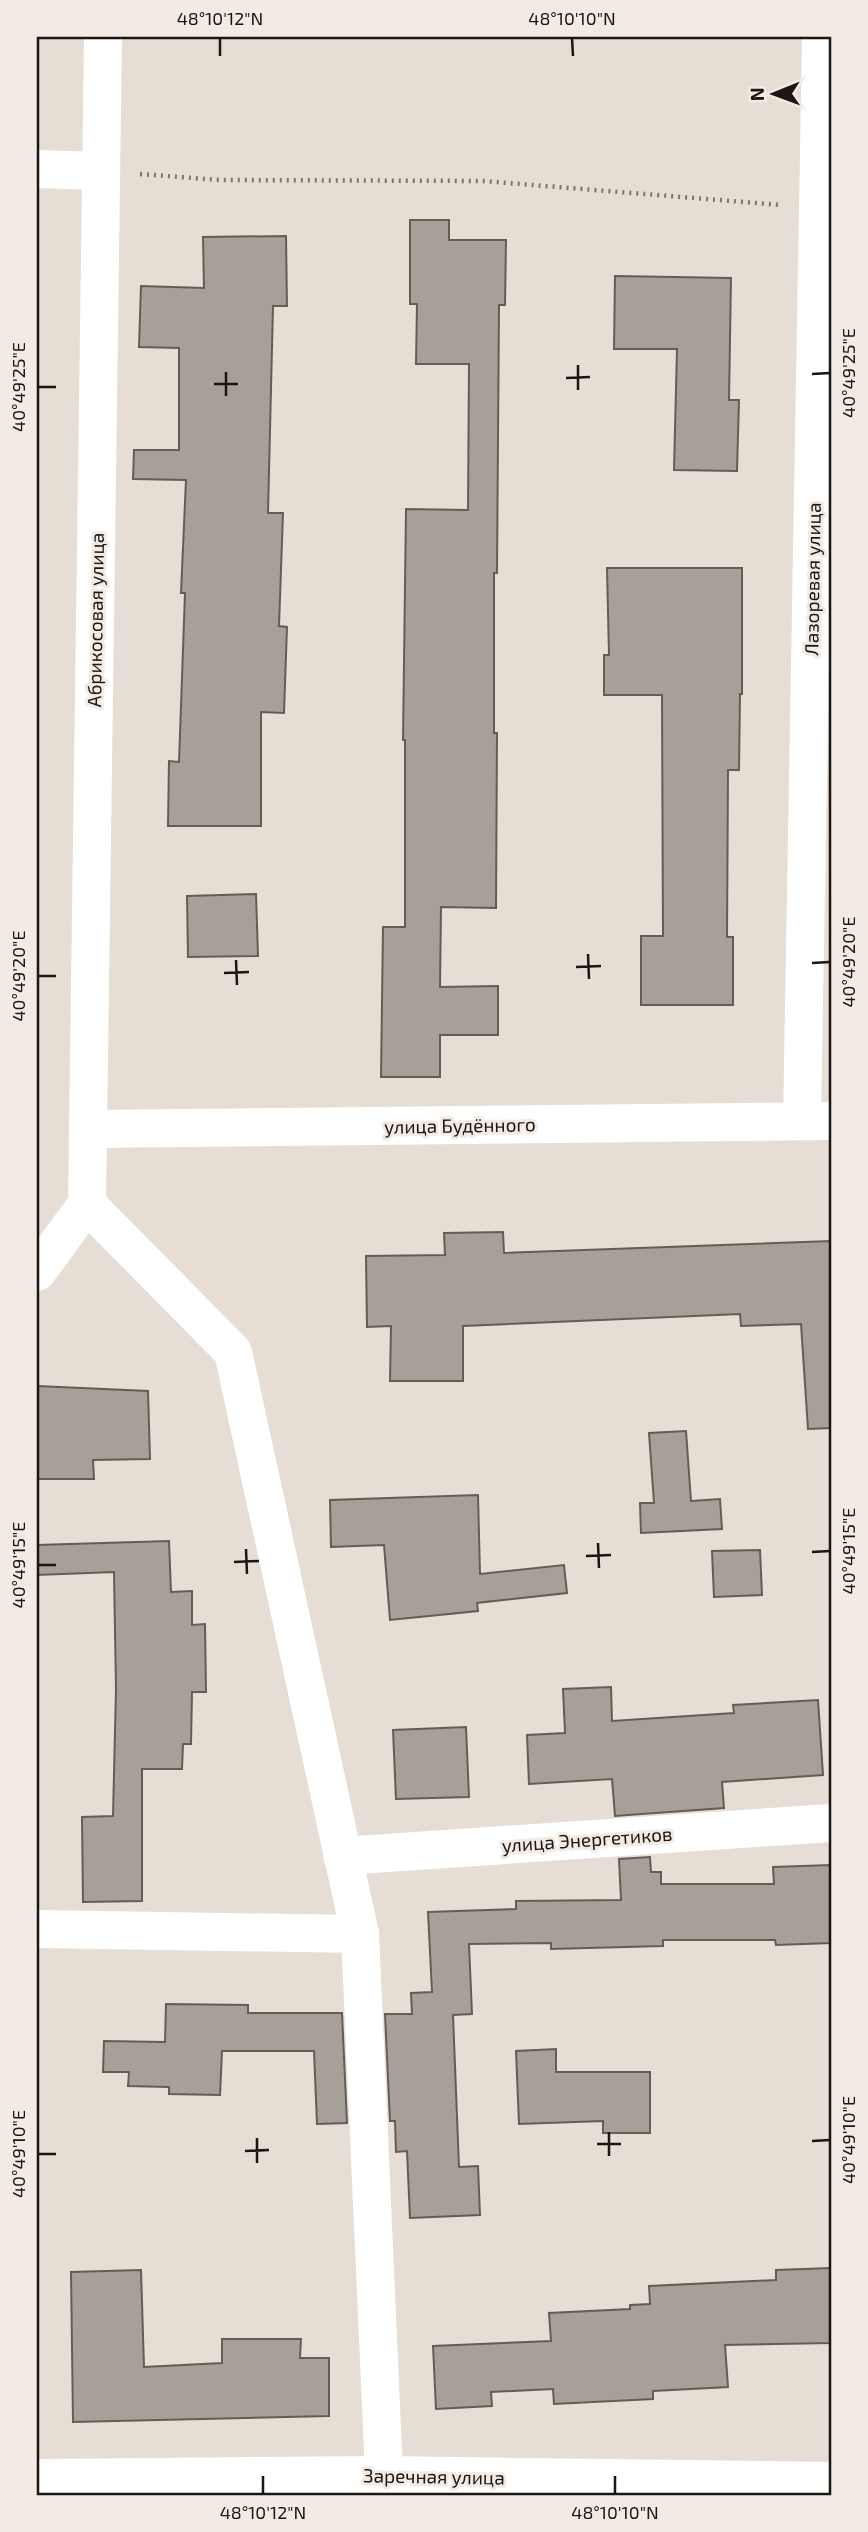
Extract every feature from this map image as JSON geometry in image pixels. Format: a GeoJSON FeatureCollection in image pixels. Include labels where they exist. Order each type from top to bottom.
{"type":"FeatureCollection","features":[{"type":"Feature","properties":{"kind":"street","name":"Абрикосовая улица"},"geometry":{"type":"LineString","coordinates":[[87,1204],[103,37]]}},
{"type":"Feature","properties":{"kind":"street","name":"Лазоревая улица"},"geometry":{"type":"LineString","coordinates":[[817,1121],[818,209],[821,37]]}},
{"type":"Feature","properties":{"kind":"street"},"geometry":{"type":"LineString","coordinates":[[37,169],[101,172]]}},
{"type":"Feature","properties":{"kind":"street","name":"улица Будённого"},"geometry":{"type":"LineString","coordinates":[[88,1129],[817,1121]]}},
{"type":"Feature","properties":{"kind":"street"},"geometry":{"type":"LineString","coordinates":[[37,1272],[87,1204],[233,1352],[360,1934],[384,2485]]}},
{"type":"Feature","properties":{"kind":"street","name":"улица Энергетиков"},"geometry":{"type":"LineString","coordinates":[[342,1856],[831,1823]]}},
{"type":"Feature","properties":{"kind":"street"},"geometry":{"type":"LineString","coordinates":[[37,1928],[360,1934]]}},
{"type":"Feature","properties":{"kind":"street","name":"Заречная улица"},"geometry":{"type":"LineString","coordinates":[[37,2478],[384,2485],[831,2482]]}},
{"type":"Feature","properties":{"kind":"path"},"geometry":{"type":"LineString","coordinates":[[101,172],[219,180],[483,181],[818,209]]}},
{"type":"Feature","properties":{"kind":"building"},"geometry":{"type":"Polygon","coordinates":[[[410,220],[449,220],[449,240],[506,240],[505,305],[499,305],[497,573],[494,573],[496,908],[441,907],[440,987],[498,986],[498,1035],[440,1035],[440,1077],[381,1077],[383,927],[405,927],[403,740],[406,509],[468,510],[469,364],[416,364],[417,304],[410,304],[410,220]]]}},
{"type":"Feature","properties":{"kind":"building"},"geometry":{"type":"Polygon","coordinates":[[[286,236],[287,306],[273,306],[268,513],[283,513],[279,626],[287,627],[284,713],[261,712],[261,826],[168,826],[169,761],[179,762],[185,593],[181,593],[186,480],[133,479],[134,450],[179,450],[179,348],[139,347],[141,286],[204,288],[203,237],[286,236]]]}},
{"type":"Feature","properties":{"kind":"building"},"geometry":{"type":"Polygon","coordinates":[[[615,276],[731,278],[729,400],[739,400],[737,471],[674,470],[677,349],[614,349],[615,276]]]}},
{"type":"Feature","properties":{"kind":"building"},"geometry":{"type":"Polygon","coordinates":[[[607,568],[742,568],[739,770],[728,770],[727,937],[733,937],[733,1005],[641,1005],[641,936],[663,936],[662,695],[604,695],[604,655],[609,655],[607,568]]]}},
{"type":"Feature","properties":{"kind":"building"},"geometry":{"type":"Polygon","coordinates":[[[256,894],[258,956],[188,957],[187,896],[256,894]]]}},
{"type":"Feature","properties":{"kind":"building"},"geometry":{"type":"Polygon","coordinates":[[[503,1232],[504,1253],[831,1241],[831,1428],[808,1429],[801,1324],[741,1326],[740,1314],[463,1326],[463,1381],[390,1381],[391,1326],[367,1327],[366,1256],[445,1255],[444,1233],[503,1232]]]}},
{"type":"Feature","properties":{"kind":"building"},"geometry":{"type":"Polygon","coordinates":[[[37,1386],[148,1391],[150,1459],[93,1460],[94,1479],[37,1479],[37,1386]]]}},
{"type":"Feature","properties":{"kind":"building"},"geometry":{"type":"Polygon","coordinates":[[[686,1431],[691,1501],[720,1499],[722,1529],[641,1533],[640,1503],[654,1503],[649,1433],[686,1431]]]}},
{"type":"Feature","properties":{"kind":"building"},"geometry":{"type":"Polygon","coordinates":[[[478,1495],[480,1574],[564,1565],[567,1593],[477,1603],[478,1611],[390,1620],[384,1545],[331,1547],[330,1500],[478,1495]]]}},
{"type":"Feature","properties":{"kind":"building"},"geometry":{"type":"Polygon","coordinates":[[[169,1541],[171,1592],[192,1591],[192,1625],[205,1624],[206,1692],[192,1692],[191,1744],[183,1744],[182,1769],[142,1769],[142,1901],[83,1902],[82,1817],[113,1816],[116,1689],[114,1572],[37,1575],[37,1545],[169,1541]]]}},
{"type":"Feature","properties":{"kind":"building"},"geometry":{"type":"Polygon","coordinates":[[[760,1550],[762,1595],[714,1597],[712,1551],[760,1550]]]}},
{"type":"Feature","properties":{"kind":"building"},"geometry":{"type":"Polygon","coordinates":[[[611,1687],[612,1721],[734,1713],[733,1705],[818,1700],[823,1775],[722,1782],[724,1808],[615,1816],[612,1779],[529,1784],[527,1735],[565,1733],[563,1689],[611,1687]]]}},
{"type":"Feature","properties":{"kind":"building"},"geometry":{"type":"Polygon","coordinates":[[[466,1727],[469,1797],[396,1799],[393,1730],[466,1727]]]}},
{"type":"Feature","properties":{"kind":"building"},"geometry":{"type":"Polygon","coordinates":[[[650,1857],[651,1872],[661,1872],[661,1884],[774,1884],[773,1867],[831,1865],[831,1943],[776,1945],[775,1940],[663,1940],[663,1946],[551,1949],[551,1943],[469,1944],[472,2014],[453,2015],[459,2167],[478,2166],[480,2215],[410,2218],[407,2151],[396,2152],[395,2121],[390,2121],[385,2014],[412,2014],[411,1993],[432,1992],[428,1912],[516,1909],[516,1901],[621,1900],[619,1859],[650,1857]]]}},
{"type":"Feature","properties":{"kind":"building"},"geometry":{"type":"Polygon","coordinates":[[[166,2004],[248,2005],[248,2013],[342,2013],[347,2123],[317,2124],[314,2051],[222,2051],[220,2095],[169,2094],[169,2087],[128,2086],[129,2072],[103,2072],[104,2041],[165,2042],[166,2004]]]}},
{"type":"Feature","properties":{"kind":"building"},"geometry":{"type":"Polygon","coordinates":[[[556,2049],[556,2072],[650,2072],[650,2133],[603,2133],[603,2121],[519,2124],[516,2051],[556,2049]]]}},
{"type":"Feature","properties":{"kind":"building"},"geometry":{"type":"Polygon","coordinates":[[[831,2268],[831,2343],[725,2345],[728,2387],[653,2391],[653,2399],[554,2404],[553,2389],[491,2392],[492,2406],[436,2409],[433,2346],[551,2341],[549,2313],[630,2309],[630,2305],[650,2304],[649,2286],[776,2280],[776,2270],[831,2268]]]}},
{"type":"Feature","properties":{"kind":"building"},"geometry":{"type":"Polygon","coordinates":[[[141,2270],[144,2367],[222,2363],[222,2339],[301,2339],[300,2358],[329,2358],[329,2416],[73,2422],[71,2272],[141,2270]]]}}]}
